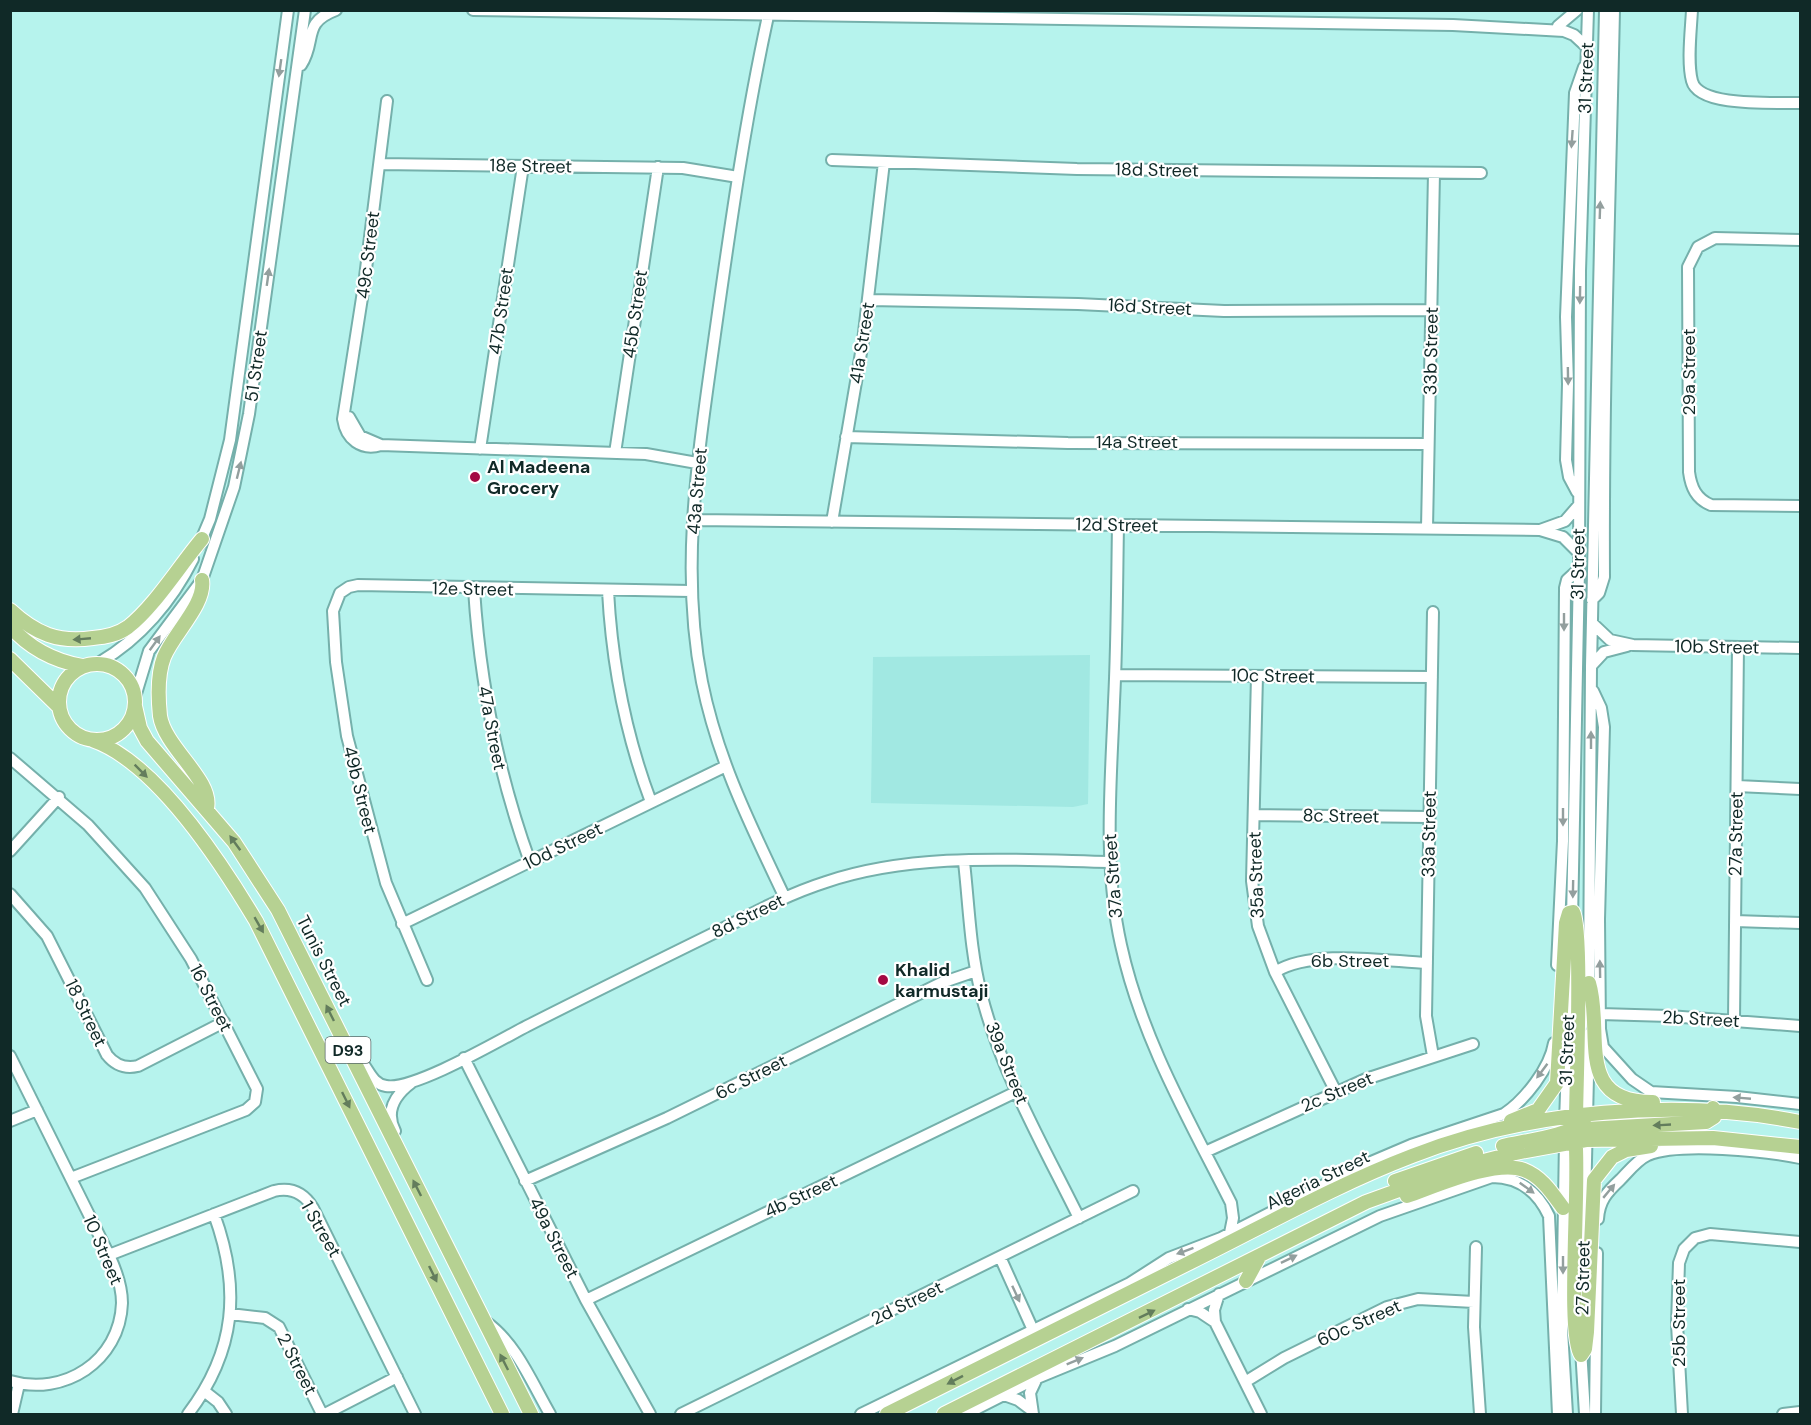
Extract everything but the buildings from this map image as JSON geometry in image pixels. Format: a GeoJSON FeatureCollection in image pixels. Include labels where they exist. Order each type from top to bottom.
{"type":"FeatureCollection","features":[{"type":"Feature","properties":{"kind":"main road"},"geometry":{"type":"LineString","coordinates":[[10,610],[36,631],[55,638],[81,640],[113,635],[132,623],[202,539]]}},
{"type":"Feature","properties":{"kind":"main road"},"geometry":{"type":"LineString","coordinates":[[202,580],[201,596],[168,649],[162,663],[160,711],[167,738],[205,790],[207,808]]}},
{"type":"Feature","properties":{"kind":"main road"},"geometry":{"type":"LineString","coordinates":[[10,626],[37,649],[58,660],[82,666]]}},
{"type":"Feature","properties":{"kind":"main road"},"geometry":{"type":"LineString","coordinates":[[10,660],[58,706],[69,729],[92,740],[115,736],[132,718],[135,702],[132,687],[120,672],[100,663],[82,666],[74,671],[61,686],[58,706]]}},
{"type":"Feature","properties":{"kind":"main road","name":"Tunis Street"},"geometry":{"type":"LineString","coordinates":[[135,702],[140,728],[147,741],[234,842],[278,910],[531,1414]]}},
{"type":"Feature","properties":{"kind":"main road","name":"D93"},"geometry":{"type":"LineString","coordinates":[[92,740],[124,756],[167,799],[223,867],[256,921],[502,1414]]}},
{"type":"Feature","properties":{"kind":"main road"},"geometry":{"type":"LineString","coordinates":[[1456,1141],[1476,1130],[1532,1114],[1545,1103],[1553,1092],[1559,1067],[1566,923],[1569,913],[1573,912],[1576,919],[1577,954],[1575,1314],[1577,1347],[1581,1355],[1585,1349],[1587,1332],[1592,1190],[1599,1172],[1611,1157],[1626,1150],[1713,1138]]}},
{"type":"Feature","properties":{"kind":"main road"},"geometry":{"type":"LineString","coordinates":[[1589,982],[1593,999],[1596,1066],[1612,1090],[1628,1100],[1702,1103],[1711,1106],[1715,1112]]}},
{"type":"Feature","properties":{"kind":"main road","name":"Algeria Street"},"geometry":{"type":"LineString","coordinates":[[887,1414],[1342,1186],[1412,1156],[1456,1141],[1576,1129],[1668,1111],[1715,1112],[1800,1122]]}},
{"type":"Feature","properties":{"kind":"main road","name":"Algeria Street"},"geometry":{"type":"LineString","coordinates":[[944,1414],[1366,1202],[1576,1129],[1781,1144],[1797,1154]]}},
{"type":"Feature","properties":{"kind":"main road"},"geometry":{"type":"LineString","coordinates":[[1366,1202],[1371,1205],[1385,1204],[1504,1166],[1526,1170],[1539,1179],[1563,1208]]}},
{"type":"Feature","properties":{"kind":"main road"},"geometry":{"type":"LineString","coordinates":[[1326,1182],[1342,1186]]}},
{"type":"Feature","properties":{"kind":"main road"},"geometry":{"type":"LineString","coordinates":[[1246,1281],[1259,1257]]}},
{"type":"Feature","properties":{"kind":"main road"},"geometry":{"type":"LineString","coordinates":[[918,1399],[932,1378]]}},
{"type":"Feature","properties":{"kind":"street","name":"51 Street"},"geometry":{"type":"LineString","coordinates":[[100,663],[126,647],[141,633],[174,589],[202,539],[225,467],[288,10]]}},
{"type":"Feature","properties":{"kind":"street","name":"51 Street"},"geometry":{"type":"LineString","coordinates":[[135,702],[149,651],[202,580],[229,506],[245,442],[305,10]]}},
{"type":"Feature","properties":{"kind":"street"},"geometry":{"type":"LineString","coordinates":[[297,69],[305,59],[314,24],[322,16],[336,10]]}},
{"type":"Feature","properties":{"kind":"street"},"geometry":{"type":"LineString","coordinates":[[473,10],[764,16],[1154,15],[1533,28],[1569,32],[1587,47]]}},
{"type":"Feature","properties":{"kind":"street"},"geometry":{"type":"LineString","coordinates":[[1558,26],[1577,10]]}},
{"type":"Feature","properties":{"kind":"street","name":"31 Street"},"geometry":{"type":"LineString","coordinates":[[1573,912],[1579,569],[1577,493],[1588,10]]}},
{"type":"Feature","properties":{"kind":"street","name":"31 Street"},"geometry":{"type":"LineString","coordinates":[[1576,1129],[1589,982],[1592,600],[1605,10]]}},
{"type":"Feature","properties":{"kind":"street"},"geometry":{"type":"LineString","coordinates":[[1592,600],[1599,593],[1604,577],[1607,266],[1611,204],[1614,10]]}},
{"type":"Feature","properties":{"kind":"street"},"geometry":{"type":"LineString","coordinates":[[1692,10],[1692,81],[1701,94],[1718,99],[1800,103]]}},
{"type":"Feature","properties":{"kind":"street","name":"43a Street"},"geometry":{"type":"LineString","coordinates":[[764,16],[738,172],[698,458],[691,591],[702,680],[724,767],[785,898]]}},
{"type":"Feature","properties":{"kind":"street"},"geometry":{"type":"LineString","coordinates":[[1533,28],[1587,26],[1598,41],[1597,107],[1603,124]]}},
{"type":"Feature","properties":{"kind":"street","name":"49c Street"},"geometry":{"type":"LineString","coordinates":[[387,101],[346,408],[352,434],[381,445],[483,449]]}},
{"type":"Feature","properties":{"kind":"street","name":"18d Street"},"geometry":{"type":"LineString","coordinates":[[832,160],[1077,169],[1482,173]]}},
{"type":"Feature","properties":{"kind":"street","name":"41a Street"},"geometry":{"type":"LineString","coordinates":[[832,522],[868,300],[884,162]]}},
{"type":"Feature","properties":{"kind":"street","name":"18e Street"},"geometry":{"type":"LineString","coordinates":[[380,164],[654,167],[738,172]]}},
{"type":"Feature","properties":{"kind":"street","name":"47b Street"},"geometry":{"type":"LineString","coordinates":[[483,449],[515,212],[518,165]]}},
{"type":"Feature","properties":{"kind":"street","name":"45b Street"},"geometry":{"type":"LineString","coordinates":[[619,453],[621,411],[650,218],[654,167]]}},
{"type":"Feature","properties":{"kind":"street","name":"33b Street"},"geometry":{"type":"LineString","coordinates":[[1427,528],[1434,173]]}},
{"type":"Feature","properties":{"kind":"street","name":"29a Street"},"geometry":{"type":"LineString","coordinates":[[1800,240],[1715,238],[1698,247],[1688,267],[1689,472],[1694,490],[1699,498],[1711,505],[1800,506]]}},
{"type":"Feature","properties":{"kind":"street","name":"16d Street"},"geometry":{"type":"LineString","coordinates":[[868,300],[1078,303],[1224,310],[1432,310]]}},
{"type":"Feature","properties":{"kind":"street","name":"14a Street"},"geometry":{"type":"LineString","coordinates":[[846,437],[1068,442],[1428,444]]}},
{"type":"Feature","properties":{"kind":"street"},"geometry":{"type":"LineString","coordinates":[[483,449],[646,454],[698,458]]}},
{"type":"Feature","properties":{"kind":"street","name":"12d Street"},"geometry":{"type":"LineString","coordinates":[[1540,530],[1565,521],[1578,506]]}},
{"type":"Feature","properties":{"kind":"street","name":"12d Street"},"geometry":{"type":"LineString","coordinates":[[693,520],[1540,530],[1563,537],[1579,553]]}},
{"type":"Feature","properties":{"kind":"street","name":"37a Street"},"geometry":{"type":"LineString","coordinates":[[1118,525],[1110,862],[1114,910],[1130,979],[1158,1055],[1231,1203],[1233,1218],[1230,1233]]}},
{"type":"Feature","properties":{"kind":"street"},"geometry":{"type":"LineString","coordinates":[[861,1414],[1130,1283],[1169,1258],[1230,1233],[1326,1182],[1411,1145],[1504,1114],[1516,1103],[1550,1061],[1555,1036],[1561,889],[1565,588],[1567,580],[1579,569]]}},
{"type":"Feature","properties":{"kind":"street","name":"12e Street"},"geometry":{"type":"LineString","coordinates":[[340,593],[349,586],[358,585],[474,589],[691,591]]}},
{"type":"Feature","properties":{"kind":"street","name":"47a Street"},"geometry":{"type":"LineString","coordinates":[[474,589],[478,648],[491,730],[502,776],[530,862]]}},
{"type":"Feature","properties":{"kind":"street"},"geometry":{"type":"LineString","coordinates":[[608,591],[616,679],[625,723],[651,802]]}},
{"type":"Feature","properties":{"kind":"street","name":"49b Street"},"geometry":{"type":"LineString","coordinates":[[340,593],[334,606],[333,617],[336,662],[347,736],[371,836],[402,924],[427,980]]}},
{"type":"Feature","properties":{"kind":"street","name":"33a Street"},"geometry":{"type":"LineString","coordinates":[[1433,612],[1426,1016],[1433,1056]]}},
{"type":"Feature","properties":{"kind":"street","name":"10b Street"},"geometry":{"type":"LineString","coordinates":[[1592,623],[1610,640],[1633,645],[1800,648]]}},
{"type":"Feature","properties":{"kind":"street","name":"10b Street"},"geometry":{"type":"LineString","coordinates":[[1591,666],[1610,650],[1633,645]]}},
{"type":"Feature","properties":{"kind":"street","name":"27a Street"},"geometry":{"type":"LineString","coordinates":[[1734,1020],[1738,647]]}},
{"type":"Feature","properties":{"kind":"street","name":"10c Street"},"geometry":{"type":"LineString","coordinates":[[1115,675],[1432,677]]}},
{"type":"Feature","properties":{"kind":"street","name":"35a Street"},"geometry":{"type":"LineString","coordinates":[[1257,676],[1254,904],[1264,948],[1336,1092]]}},
{"type":"Feature","properties":{"kind":"street"},"geometry":{"type":"LineString","coordinates":[[1592,689],[1601,708],[1604,727],[1599,919],[1601,1040],[1607,1054],[1632,1079],[1651,1092],[1737,1097],[1800,1104]]}},
{"type":"Feature","properties":{"kind":"street","name":"16 Street"},"geometry":{"type":"LineString","coordinates":[[10,758],[59,797],[108,844],[159,908],[191,959],[255,1084],[257,1094],[252,1105],[246,1110],[71,1178]]}},
{"type":"Feature","properties":{"kind":"street","name":"10d Street"},"geometry":{"type":"LineString","coordinates":[[402,924],[724,767]]}},
{"type":"Feature","properties":{"kind":"street"},"geometry":{"type":"LineString","coordinates":[[1737,786],[1800,789]]}},
{"type":"Feature","properties":{"kind":"street"},"geometry":{"type":"LineString","coordinates":[[10,851],[59,797]]}},
{"type":"Feature","properties":{"kind":"street","name":"8c Street"},"geometry":{"type":"LineString","coordinates":[[1254,815],[1429,817]]}},
{"type":"Feature","properties":{"kind":"street","name":"39a Street"},"geometry":{"type":"LineString","coordinates":[[964,862],[976,971],[993,1034],[1016,1092],[1079,1218]]}},
{"type":"Feature","properties":{"kind":"street","name":"8d Street"},"geometry":{"type":"LineString","coordinates":[[350,1055],[360,1058],[369,1075],[380,1084],[398,1086],[415,1080],[464,1058],[785,898],[826,882],[870,870],[919,863],[1110,862]]}},
{"type":"Feature","properties":{"kind":"street","name":"18 Street"},"geometry":{"type":"LineString","coordinates":[[10,894],[47,936],[107,1055],[114,1063],[124,1067],[138,1066],[224,1022]]}},
{"type":"Feature","properties":{"kind":"street"},"geometry":{"type":"LineString","coordinates":[[1590,932],[1599,919]]}},
{"type":"Feature","properties":{"kind":"street"},"geometry":{"type":"LineString","coordinates":[[1735,921],[1800,923]]}},
{"type":"Feature","properties":{"kind":"street","name":"6b Street"},"geometry":{"type":"LineString","coordinates":[[1275,972],[1286,965],[1311,961],[1427,963]]}},
{"type":"Feature","properties":{"kind":"street","name":"6c Street"},"geometry":{"type":"LineString","coordinates":[[525,1181],[668,1118],[941,983],[976,971]]}},
{"type":"Feature","properties":{"kind":"street","name":"2b Street"},"geometry":{"type":"LineString","coordinates":[[1600,1014],[1734,1020],[1800,1026]]}},
{"type":"Feature","properties":{"kind":"street","name":"2c Street"},"geometry":{"type":"LineString","coordinates":[[1205,1152],[1336,1092],[1433,1056],[1473,1044]]}},
{"type":"Feature","properties":{"kind":"street","name":"10 Street"},"geometry":{"type":"LineString","coordinates":[[10,1056],[109,1255],[119,1282],[122,1303],[117,1327],[106,1350],[89,1368],[68,1380],[44,1385],[15,1382]]}},
{"type":"Feature","properties":{"kind":"street","name":"49a Street"},"geometry":{"type":"LineString","coordinates":[[464,1058],[586,1300],[650,1414]]}},
{"type":"Feature","properties":{"kind":"street","name":"8d Street"},"geometry":{"type":"LineString","coordinates":[[402,1160],[403,1148],[390,1113],[398,1095],[415,1080]]}},
{"type":"Feature","properties":{"kind":"street","name":"4b Street"},"geometry":{"type":"LineString","coordinates":[[586,1300],[1016,1092]]}},
{"type":"Feature","properties":{"kind":"street"},"geometry":{"type":"LineString","coordinates":[[10,1121],[38,1110]]}},
{"type":"Feature","properties":{"kind":"street","name":"27 Street"},"geometry":{"type":"LineString","coordinates":[[1567,1414],[1562,1330],[1563,1208],[1576,1129]]}},
{"type":"Feature","properties":{"kind":"street"},"geometry":{"type":"LineString","coordinates":[[1581,1355],[1585,1410],[1594,1414],[1598,1212],[1605,1195],[1639,1161],[1661,1151],[1797,1154]]}},
{"type":"Feature","properties":{"kind":"street"},"geometry":{"type":"LineString","coordinates":[[966,1414],[1037,1378],[1115,1346],[1188,1308],[1380,1216],[1476,1180],[1504,1177],[1533,1192],[1549,1216],[1558,1414]]}},
{"type":"Feature","properties":{"kind":"street","name":"1 Street"},"geometry":{"type":"LineString","coordinates":[[109,1255],[279,1190],[294,1191],[305,1198],[313,1208],[415,1414]]}},
{"type":"Feature","properties":{"kind":"street","name":"2d Street"},"geometry":{"type":"LineString","coordinates":[[681,1414],[1133,1191]]}},
{"type":"Feature","properties":{"kind":"street"},"geometry":{"type":"LineString","coordinates":[[1231,1203],[1243,1213],[1258,1218]]}},
{"type":"Feature","properties":{"kind":"street"},"geometry":{"type":"LineString","coordinates":[[188,1414],[204,1391],[223,1349],[230,1314],[228,1256],[214,1214]]}},
{"type":"Feature","properties":{"kind":"street","name":"25b Street"},"geometry":{"type":"LineString","coordinates":[[1682,1414],[1677,1324],[1679,1263],[1684,1249],[1695,1238],[1718,1234],[1800,1242]]}},
{"type":"Feature","properties":{"kind":"street"},"geometry":{"type":"LineString","coordinates":[[1476,1247],[1474,1302],[1480,1414]]}},
{"type":"Feature","properties":{"kind":"street"},"geometry":{"type":"LineString","coordinates":[[1000,1257],[1033,1330]]}},
{"type":"Feature","properties":{"kind":"street"},"geometry":{"type":"LineString","coordinates":[[1219,1294],[1214,1310],[1215,1322],[1261,1414]]}},
{"type":"Feature","properties":{"kind":"street","name":"60c Street"},"geometry":{"type":"LineString","coordinates":[[1243,1378],[1397,1303],[1429,1299],[1474,1302]]}},
{"type":"Feature","properties":{"kind":"street"},"geometry":{"type":"LineString","coordinates":[[1188,1308],[1200,1312],[1215,1322]]}},
{"type":"Feature","properties":{"kind":"street","name":"2 Street"},"geometry":{"type":"LineString","coordinates":[[230,1314],[265,1318],[279,1328],[323,1414]]}},
{"type":"Feature","properties":{"kind":"street"},"geometry":{"type":"LineString","coordinates":[[482,1319],[495,1328],[513,1351],[550,1414]]}},
{"type":"Feature","properties":{"kind":"street"},"geometry":{"type":"LineString","coordinates":[[1555,1343],[1562,1330]]}},
{"type":"Feature","properties":{"kind":"street"},"geometry":{"type":"LineString","coordinates":[[323,1414],[397,1377]]}},
{"type":"Feature","properties":{"kind":"street"},"geometry":{"type":"LineString","coordinates":[[1032,1412],[1030,1393],[1037,1378]]}},
{"type":"Feature","properties":{"kind":"street"},"geometry":{"type":"LineString","coordinates":[[12,1414],[15,1382]]}},
{"type":"Feature","properties":{"kind":"street"},"geometry":{"type":"LineString","coordinates":[[204,1391],[218,1402],[226,1414]]}},
{"type":"Feature","properties":{"kind":"street"},"geometry":{"type":"LineString","coordinates":[[1004,1395],[1018,1400],[1032,1412]]}},
{"type":"Feature","properties":{"kind":"street"},"geometry":{"type":"LineString","coordinates":[[1783,1414],[1800,1412]]}},
{"type":"Feature","properties":{"kind":"shaded area"},"geometry":{"type":"Polygon","coordinates":[[[1090,655],[1088,804],[1073,807],[871,803],[873,657],[1090,655]]]}},
{"type":"Feature","properties":{"kind":"place","name":"Al Madeena Grocery"},"geometry":{"type":"Point","coordinates":[475,477]}},
{"type":"Feature","properties":{"kind":"place","name":"Khalid karmustaji"},"geometry":{"type":"Point","coordinates":[883,980]}}]}
